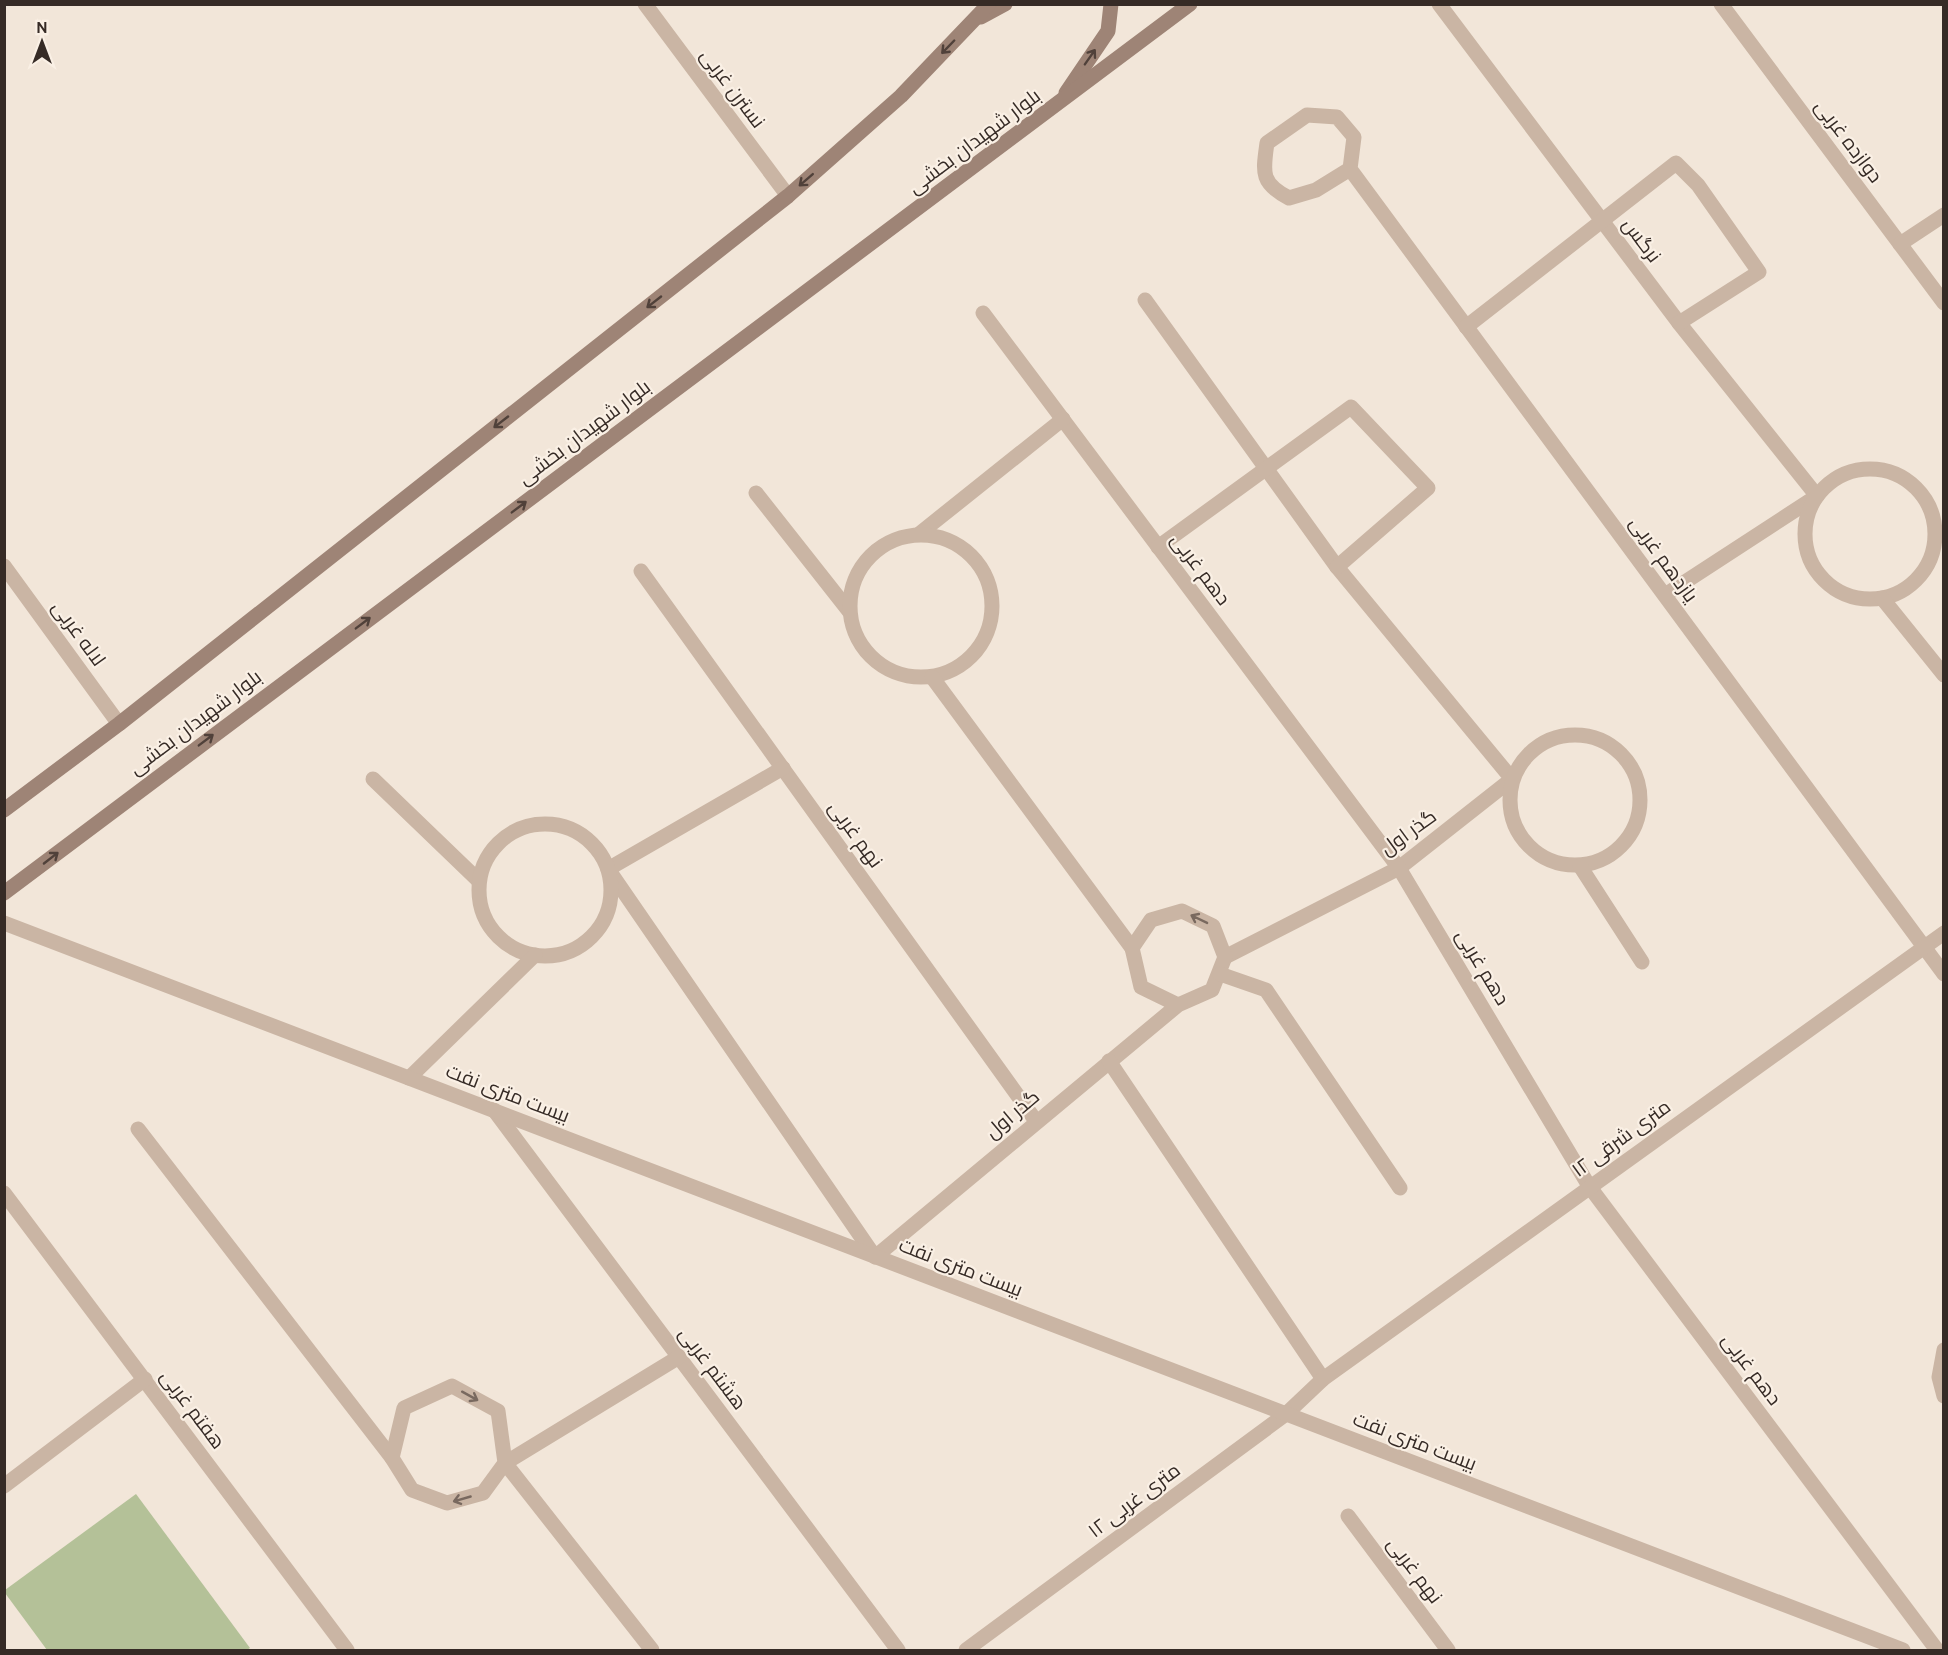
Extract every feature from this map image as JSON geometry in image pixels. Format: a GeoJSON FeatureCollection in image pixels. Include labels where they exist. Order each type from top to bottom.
{"type":"FeatureCollection","features":[{"type":"Feature","properties":{"kind":"main road"},"geometry":{"type":"LineString","coordinates":[[4,810],[118,724],[788,196],[901,96],[989,4]]}},
{"type":"Feature","properties":{"kind":"main road"},"geometry":{"type":"LineString","coordinates":[[974,20],[1005,4]]}},
{"type":"Feature","properties":{"kind":"main road"},"geometry":{"type":"LineString","coordinates":[[1057,105],[1108,31],[1111,4]]}},
{"type":"Feature","properties":{"kind":"main road","name":"بلوار شهیدان بخشی"},"geometry":{"type":"LineString","coordinates":[[4,893],[1190,4]]}},
{"type":"Feature","properties":{"kind":"street","name":"نسترن غربی"},"geometry":{"type":"LineString","coordinates":[[645,4],[788,196]]}},
{"type":"Feature","properties":{"kind":"street","name":"نرگس"},"geometry":{"type":"LineString","coordinates":[[1439,4],[1679,323],[1817,496]]}},
{"type":"Feature","properties":{"kind":"street","name":"دوازده غربی"},"geometry":{"type":"LineString","coordinates":[[1721,4],[1944,303]]}},
{"type":"Feature","properties":{"kind":"street"},"geometry":{"type":"LineString","coordinates":[[1307,115],[1338,117],[1354,137],[1350,169],[1316,190],[1289,198],[1273,190],[1263,171],[1267,142],[1307,115]]}},
{"type":"Feature","properties":{"kind":"street"},"geometry":{"type":"LineString","coordinates":[[1467,327],[1676,163],[1698,185],[1759,272],[1679,323]]}},
{"type":"Feature","properties":{"kind":"street","name":"یازدهم غربی"},"geometry":{"type":"LineString","coordinates":[[1350,169],[1944,974]]}},
{"type":"Feature","properties":{"kind":"street"},"geometry":{"type":"LineString","coordinates":[[1900,244],[1944,215]]}},
{"type":"Feature","properties":{"kind":"street"},"geometry":{"type":"LineString","coordinates":[[1145,300],[1338,567],[1512,779]]}},
{"type":"Feature","properties":{"kind":"street","name":"دهم غربی"},"geometry":{"type":"LineString","coordinates":[[983,313],[1399,868],[1589,1186],[1937,1650]]}},
{"type":"Feature","properties":{"kind":"street"},"geometry":{"type":"LineString","coordinates":[[1158,547],[1351,407],[1428,488],[1338,567]]}},
{"type":"Feature","properties":{"kind":"street"},"geometry":{"type":"LineString","coordinates":[[919,534],[1063,419]]}},
{"type":"Feature","properties":{"kind":"street"},"geometry":{"type":"LineString","coordinates":[[1665,595],[1817,496],[1832,481],[1851,472],[1872,469],[1893,473],[1911,484],[1926,499],[1934,519],[1935,540],[1930,560],[1918,578],[1902,591],[1882,598],[1860,598],[1839,591],[1822,578],[1810,559],[1805,538],[1808,516],[1817,496]]}},
{"type":"Feature","properties":{"kind":"street"},"geometry":{"type":"LineString","coordinates":[[756,493],[849,611]]}},
{"type":"Feature","properties":{"kind":"street"},"geometry":{"type":"LineString","coordinates":[[919,534],[943,538],[964,549],[981,567],[991,588],[993,612],[987,636],[974,655],[955,670],[932,677],[908,677],[886,669],[867,654],[854,634],[849,611],[851,588],[860,567],[876,550],[896,539],[919,534]]}},
{"type":"Feature","properties":{"kind":"street","name":"لاله غربی"},"geometry":{"type":"LineString","coordinates":[[4,566],[118,724]]}},
{"type":"Feature","properties":{"kind":"street","name":"نهم غربی"},"geometry":{"type":"LineString","coordinates":[[641,571],[1036,1121]]}},
{"type":"Feature","properties":{"kind":"street"},"geometry":{"type":"LineString","coordinates":[[1882,598],[1944,675]]}},
{"type":"Feature","properties":{"kind":"street"},"geometry":{"type":"LineString","coordinates":[[932,677],[1132,948],[1141,987],[1178,1005],[1212,990],[1225,957],[1213,926],[1182,911],[1151,920],[1132,948]]}},
{"type":"Feature","properties":{"kind":"street","name":"گذر اول"},"geometry":{"type":"LineString","coordinates":[[1580,735],[1601,740],[1620,752],[1633,769],[1640,789],[1640,811],[1633,832],[1620,849],[1601,860],[1580,866],[1559,864],[1539,855],[1523,841],[1512,822],[1508,800],[1512,779],[1522,760],[1539,746],[1559,737],[1580,735]]}},
{"type":"Feature","properties":{"kind":"street"},"geometry":{"type":"LineString","coordinates":[[608,869],[783,768]]}},
{"type":"Feature","properties":{"kind":"street"},"geometry":{"type":"LineString","coordinates":[[374,779],[479,881]]}},
{"type":"Feature","properties":{"kind":"street","name":"گذر اول"},"geometry":{"type":"LineString","coordinates":[[1225,957],[1399,868],[1512,779]]}},
{"type":"Feature","properties":{"kind":"street"},"geometry":{"type":"LineString","coordinates":[[608,869],[612,891],[608,913],[596,933],[579,947],[558,955],[535,955],[516,949],[499,938],[487,921],[480,902],[479,881],[486,860],[499,843],[517,830],[539,825],[561,826],[581,835],[597,850],[875,1257]]}},
{"type":"Feature","properties":{"kind":"street"},"geometry":{"type":"LineString","coordinates":[[1580,866],[1642,962]]}},
{"type":"Feature","properties":{"kind":"street","name":"بیست متری نفت"},"geometry":{"type":"LineString","coordinates":[[4,923],[1903,1650]]}},
{"type":"Feature","properties":{"kind":"street","name":"۱۲ متری شرقی"},"geometry":{"type":"LineString","coordinates":[[1323,1379],[1944,933]]}},
{"type":"Feature","properties":{"kind":"street"},"geometry":{"type":"LineString","coordinates":[[409,1078],[535,955]]}},
{"type":"Feature","properties":{"kind":"street"},"geometry":{"type":"LineString","coordinates":[[1220,974],[1266,990],[1400,1188]]}},
{"type":"Feature","properties":{"kind":"street","name":"گذر اول"},"geometry":{"type":"LineString","coordinates":[[875,1257],[1178,1005]]}},
{"type":"Feature","properties":{"kind":"street"},"geometry":{"type":"LineString","coordinates":[[1109,1061],[1323,1379]]}},
{"type":"Feature","properties":{"kind":"street","name":"هشتم غربی"},"geometry":{"type":"LineString","coordinates":[[494,1110],[898,1650]]}},
{"type":"Feature","properties":{"kind":"street"},"geometry":{"type":"LineString","coordinates":[[138,1129],[392,1458],[412,1490],[447,1503],[483,1493],[505,1463],[679,1357]]}},
{"type":"Feature","properties":{"kind":"street","name":"هفتم غربی"},"geometry":{"type":"LineString","coordinates":[[4,1193],[347,1650]]}},
{"type":"Feature","properties":{"kind":"street"},"geometry":{"type":"LineString","coordinates":[[1944,1350],[1938,1377],[1944,1396]]}},
{"type":"Feature","properties":{"kind":"street"},"geometry":{"type":"LineString","coordinates":[[4,1486],[145,1379]]}},
{"type":"Feature","properties":{"kind":"street","name":"۱۲ متری غربی"},"geometry":{"type":"LineString","coordinates":[[966,1650],[1286,1414],[1323,1379]]}},
{"type":"Feature","properties":{"kind":"street"},"geometry":{"type":"LineString","coordinates":[[392,1458],[404,1407],[452,1386],[498,1411],[505,1463],[652,1650]]}},
{"type":"Feature","properties":{"kind":"street","name":"نهم غربی"},"geometry":{"type":"LineString","coordinates":[[1348,1516],[1448,1650]]}},
{"type":"Feature","properties":{"kind":"green space"},"geometry":{"type":"Polygon","coordinates":[[[136,1494],[250,1648],[247,1650],[47,1650],[5,1590],[136,1494]]]}}]}
